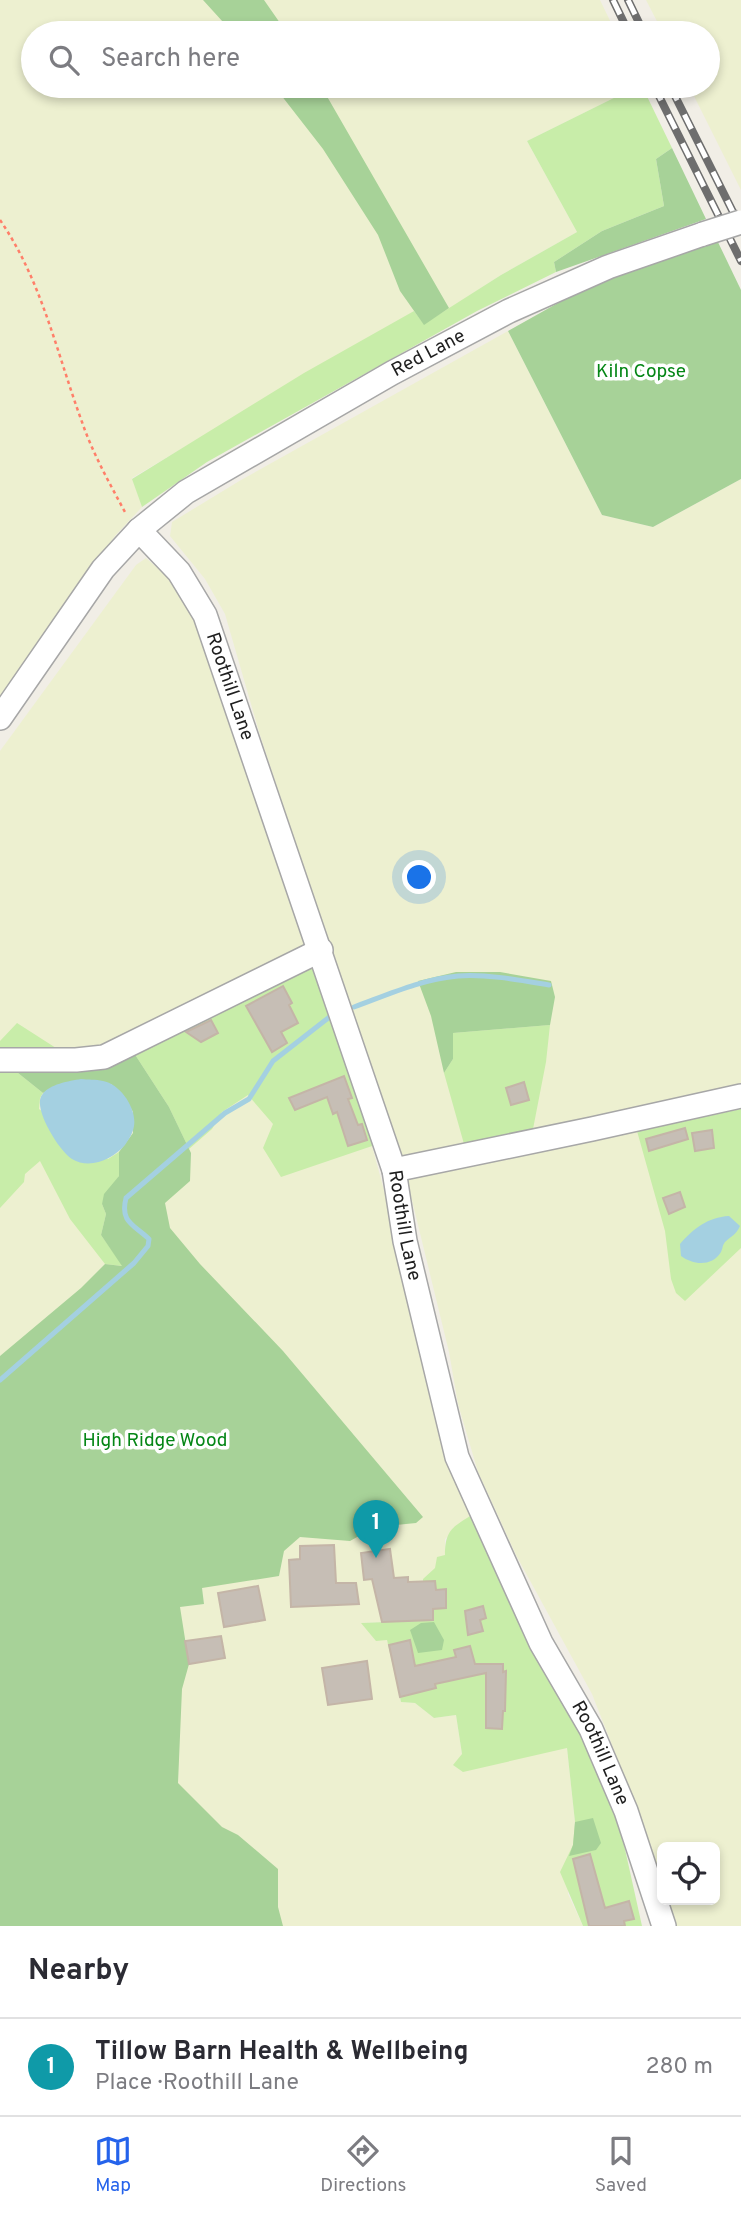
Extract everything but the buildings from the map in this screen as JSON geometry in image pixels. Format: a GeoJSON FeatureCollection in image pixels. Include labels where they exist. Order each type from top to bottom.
{"type":"FeatureCollection","features":[{"type":"Feature","properties":{"kind":"street","name":"Red Lane"},"geometry":{"type":"LineString","coordinates":[[0,718],[103,569],[139,530],[186,492],[392,373],[509,311],[608,267],[741,222]]}},
{"type":"Feature","properties":{"kind":"street","name":"Roothill Lane"},"geometry":{"type":"LineString","coordinates":[[139,530],[179,572],[205,615],[394,1170],[405,1241],[457,1457],[541,1643],[596,1741],[626,1811],[664,1926]]}},
{"type":"Feature","properties":{"kind":"street"},"geometry":{"type":"LineString","coordinates":[[0,1059],[76,1060],[104,1057],[321,950]]}},
{"type":"Feature","properties":{"kind":"street"},"geometry":{"type":"LineString","coordinates":[[394,1170],[741,1096]]}},
{"type":"Feature","properties":{"kind":"path"},"geometry":{"type":"LineString","coordinates":[[0,220],[13,239],[42,301],[96,458],[126,513],[139,530]]}},
{"type":"Feature","properties":{"kind":"green space"},"geometry":{"type":"Polygon","coordinates":[[[0,0],[600,0],[610,21],[21,21],[21,98],[614,98],[527,141],[577,232],[501,275],[424,325],[415,311],[132,478],[142,507],[115,536],[0,696],[0,0]]]}},
{"type":"Feature","properties":{"kind":"green space"},"geometry":{"type":"Polygon","coordinates":[[[203,0],[264,0],[279,21],[222,21],[203,0]]]}},
{"type":"Feature","properties":{"kind":"green space"},"geometry":{"type":"Polygon","coordinates":[[[646,0],[741,0],[741,190],[695,98],[720,98],[720,21],[657,21],[646,0]]]}},
{"type":"Feature","properties":{"kind":"green space"},"geometry":{"type":"Polygon","coordinates":[[[283,98],[328,98],[449,308],[424,325],[400,291],[378,235],[323,149],[283,98]]]}},
{"type":"Feature","properties":{"kind":"green space"},"geometry":{"type":"Polygon","coordinates":[[[614,98],[648,98],[672,148],[656,159],[664,206],[602,231],[554,262],[556,272],[477,311],[207,462],[142,507],[132,479],[304,373],[414,311],[424,324],[501,275],[577,232],[527,141],[614,98]]]}},
{"type":"Feature","properties":{"kind":"green space"},"geometry":{"type":"Polygon","coordinates":[[[672,148],[706,219],[556,272],[554,262],[602,231],[664,206],[656,159],[672,148]]]}},
{"type":"Feature","properties":{"kind":"green space","name":"Kiln Copse"},"geometry":{"type":"Polygon","coordinates":[[[716,238],[741,290],[741,479],[653,527],[602,515],[508,331],[606,276],[716,238]]]}},
{"type":"Feature","properties":{"kind":"green space"},"geometry":{"type":"Polygon","coordinates":[[[508,331],[602,515],[653,527],[741,479],[741,1926],[675,1926],[669,1905],[720,1905],[720,1842],[657,1842],[657,1871],[627,1783],[592,1694],[516,1555],[478,1472],[458,1404],[449,1352],[401,1155],[260,735],[225,614],[205,579],[170,536],[172,522],[241,480],[508,331]]]}},
{"type":"Feature","properties":{"kind":"green space"},"geometry":{"type":"Polygon","coordinates":[[[146,558],[180,588],[201,629],[274,857],[306,938],[378,1144],[372,1146],[472,1515],[445,1539],[445,1555],[433,1620],[362,1623],[387,1639],[401,1702],[415,1703],[434,1718],[456,1715],[462,1754],[567,1748],[575,1822],[569,1856],[568,1894],[583,1926],[0,1926],[0,751],[136,565],[146,558]],[[221,1636],[185,1641],[189,1664],[224,1658],[221,1636]]]}},
{"type":"Feature","properties":{"kind":"green space"},"geometry":{"type":"Polygon","coordinates":[[[314,964],[378,1144],[281,1177],[263,1148],[273,1124],[248,1095],[222,1112],[212,1129],[189,1149],[169,1107],[134,1053],[314,964]]]}},
{"type":"Feature","properties":{"kind":"green space"},"geometry":{"type":"Polygon","coordinates":[[[456,972],[500,972],[551,981],[555,997],[550,1025],[453,1033],[453,1059],[444,1073],[431,1016],[418,981],[456,972]]]}},
{"type":"Feature","properties":{"kind":"green space"},"geometry":{"type":"Polygon","coordinates":[[[17,1023],[56,1048],[90,1052],[0,1054],[0,1041],[17,1023]]]}},
{"type":"Feature","properties":{"kind":"green space"},"geometry":{"type":"Polygon","coordinates":[[[550,1025],[533,1129],[464,1144],[444,1073],[453,1059],[453,1033],[550,1025]]]}},
{"type":"Feature","properties":{"kind":"green space","name":"High Ridge Wood"},"geometry":{"type":"Polygon","coordinates":[[[134,1053],[169,1107],[191,1153],[190,1181],[165,1203],[170,1228],[200,1264],[283,1351],[423,1517],[416,1523],[386,1526],[366,1532],[350,1541],[300,1537],[284,1551],[279,1576],[202,1588],[204,1604],[180,1607],[189,1664],[182,1689],[178,1783],[222,1827],[238,1835],[278,1869],[278,1907],[283,1926],[0,1926],[0,1356],[81,1288],[105,1264],[122,1266],[101,1235],[106,1214],[102,1204],[104,1194],[119,1176],[119,1152],[133,1133],[133,1112],[123,1095],[111,1084],[53,1087],[43,1093],[18,1073],[0,1067],[134,1053]]]}},
{"type":"Feature","properties":{"kind":"green space"},"geometry":{"type":"Polygon","coordinates":[[[0,1067],[18,1073],[43,1093],[39,1109],[108,1159],[119,1152],[119,1176],[102,1204],[106,1214],[101,1235],[123,1266],[105,1264],[70,1219],[40,1161],[25,1174],[24,1182],[0,1208],[0,1067]]]}},
{"type":"Feature","properties":{"kind":"green space"},"geometry":{"type":"Polygon","coordinates":[[[741,1109],[741,1248],[685,1301],[676,1293],[671,1279],[665,1231],[637,1131],[741,1109]]]}},
{"type":"Feature","properties":{"kind":"green space"},"geometry":{"type":"Polygon","coordinates":[[[472,1515],[587,1742],[617,1813],[642,1926],[583,1926],[560,1872],[573,1845],[575,1822],[567,1748],[463,1772],[453,1765],[462,1754],[456,1715],[434,1718],[415,1703],[401,1702],[387,1640],[376,1641],[361,1623],[433,1620],[424,1611],[423,1579],[435,1568],[437,1557],[445,1555],[446,1540],[451,1530],[472,1515]]]}},
{"type":"Feature","properties":{"kind":"green space"},"geometry":{"type":"Polygon","coordinates":[[[434,1622],[444,1640],[442,1650],[418,1653],[410,1630],[421,1623],[434,1622]]]}},
{"type":"Feature","properties":{"kind":"green space"},"geometry":{"type":"Polygon","coordinates":[[[593,1818],[601,1843],[596,1850],[569,1856],[575,1822],[593,1818]]]}},
{"type":"Feature","properties":{"kind":"water"},"geometry":{"type":"Polygon","coordinates":[[[81,1079],[109,1083],[126,1098],[133,1112],[133,1131],[125,1145],[114,1155],[94,1163],[79,1162],[67,1155],[49,1129],[41,1110],[40,1101],[45,1091],[81,1079]]]}},
{"type":"Feature","properties":{"kind":"water"},"geometry":{"type":"Polygon","coordinates":[[[729,1216],[740,1226],[725,1242],[717,1257],[702,1263],[681,1256],[680,1244],[696,1229],[708,1221],[729,1216]]]}},
{"type":"Feature","properties":{"kind":"waterway"},"geometry":{"type":"LineString","coordinates":[[354,1007],[418,984],[458,976],[515,979],[549,985]]}},
{"type":"Feature","properties":{"kind":"waterway"},"geometry":{"type":"LineString","coordinates":[[0,1380],[134,1263],[148,1246],[149,1239],[126,1218],[126,1198],[225,1113],[249,1099],[273,1061],[332,1015]]}},
{"type":"Feature","properties":{"kind":"railway"},"geometry":{"type":"LineString","coordinates":[[613,0],[623,21]]}},
{"type":"Feature","properties":{"kind":"railway"},"geometry":{"type":"LineString","coordinates":[[628,0],[638,21]]}},
{"type":"Feature","properties":{"kind":"railway"},"geometry":{"type":"LineString","coordinates":[[660,98],[741,261]]}},
{"type":"Feature","properties":{"kind":"railway"},"geometry":{"type":"LineString","coordinates":[[676,98],[741,228]]}},
{"type":"Feature","properties":{"kind":"place","name":"Tillow Barn Health & Wellbeing"},"geometry":{"type":"Point","coordinates":[376,1558]}}]}
